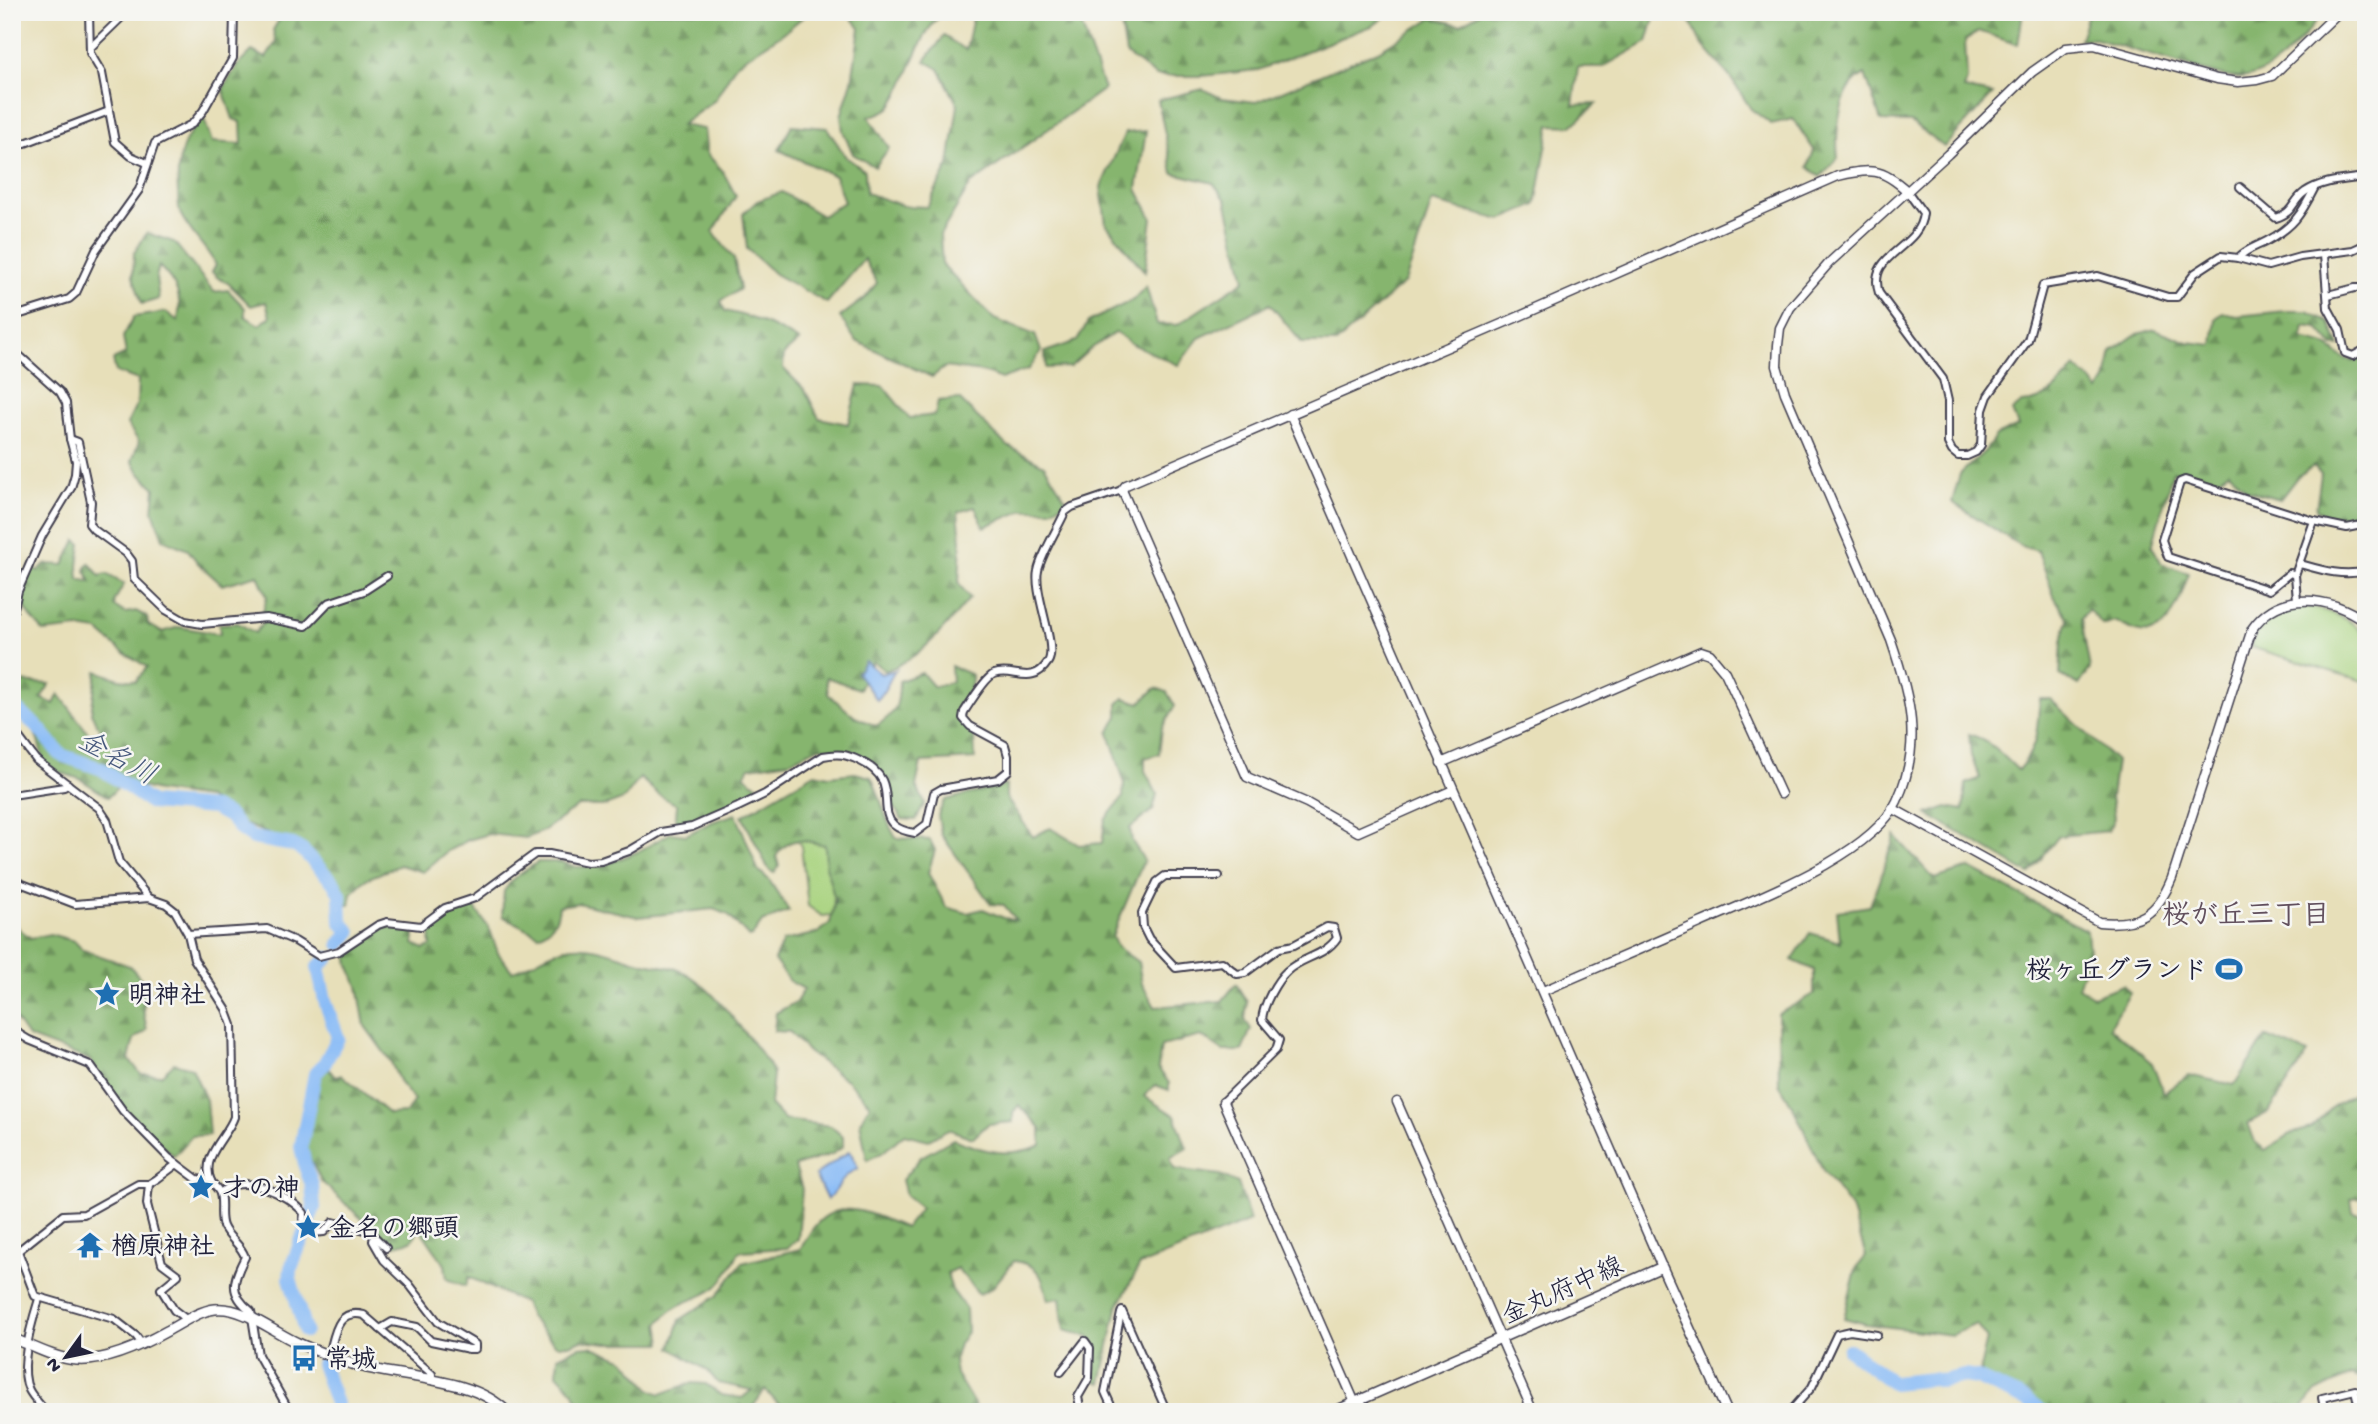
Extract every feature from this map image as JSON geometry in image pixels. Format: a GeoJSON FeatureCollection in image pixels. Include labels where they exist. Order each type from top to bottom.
{"type":"FeatureCollection","features":[{"type":"Feature","properties":{"kind":"main road","name":"金丸府中線"},"geometry":{"type":"LineString","coordinates":[[1333,1412],[1357,1407],[1502,1338],[1662,1268],[1727,1412]]}},
{"type":"Feature","properties":{"kind":"main road"},"geometry":{"type":"LineString","coordinates":[[12,1338],[76,1360],[99,1357],[142,1344],[187,1320],[215,1309],[238,1312],[298,1343],[329,1355],[388,1373],[473,1389],[494,1399],[507,1412]]}},
{"type":"Feature","properties":{"kind":"street"},"geometry":{"type":"LineString","coordinates":[[89,12],[90,54],[102,74],[115,142],[131,156],[147,163]]}},
{"type":"Feature","properties":{"kind":"street"},"geometry":{"type":"LineString","coordinates":[[91,47],[127,12]]}},
{"type":"Feature","properties":{"kind":"street"},"geometry":{"type":"LineString","coordinates":[[12,313],[21,314],[69,299],[76,293],[96,250],[139,190],[155,143],[192,124],[203,111],[233,58],[234,12]]}},
{"type":"Feature","properties":{"kind":"street"},"geometry":{"type":"LineString","coordinates":[[1544,991],[1772,891],[1830,862],[1865,839],[1897,801],[1907,771],[1912,733],[1911,708],[1891,640],[1797,424],[1777,366],[1780,328],[1790,308],[1830,262],[2032,72],[2066,48],[2094,45],[2217,79],[2238,82],[2258,80],[2272,76],[2289,62],[2325,23],[2339,12]]}},
{"type":"Feature","properties":{"kind":"street"},"geometry":{"type":"LineString","coordinates":[[12,148],[109,111]]}},
{"type":"Feature","properties":{"kind":"street"},"geometry":{"type":"LineString","coordinates":[[188,934],[267,929],[296,941],[312,954],[325,956],[339,951],[387,922],[421,926],[445,908],[475,898],[535,854],[588,862],[601,861],[629,851],[661,832],[692,827],[738,807],[765,794],[823,757],[833,754],[848,755],[879,773],[885,786],[889,817],[893,825],[915,833],[927,824],[934,793],[941,789],[998,779],[1008,771],[1008,755],[1004,745],[970,726],[963,718],[964,712],[991,676],[999,673],[1025,676],[1034,674],[1048,662],[1051,654],[1041,605],[1038,572],[1065,512],[1122,490],[1126,485],[1839,176],[1862,170],[1883,172],[1907,191],[1923,213],[1918,230],[1877,270],[1875,281],[1879,293],[1943,379],[1948,401],[1948,443],[1958,456],[1976,452],[1980,445],[1983,410],[1995,384],[2028,341],[2043,285],[2098,276],[2168,297],[2178,297],[2195,273],[2221,256],[2269,266],[2300,257],[2353,250],[2366,244]]}},
{"type":"Feature","properties":{"kind":"street"},"geometry":{"type":"LineString","coordinates":[[2240,187],[2276,218],[2287,215],[2302,194],[2315,187],[2366,177]]}},
{"type":"Feature","properties":{"kind":"street"},"geometry":{"type":"LineString","coordinates":[[2238,258],[2243,252],[2283,232],[2297,221],[2315,187]]}},
{"type":"Feature","properties":{"kind":"street"},"geometry":{"type":"LineString","coordinates":[[2324,255],[2328,308],[2340,330],[2345,353],[2353,356],[2366,349]]}},
{"type":"Feature","properties":{"kind":"street"},"geometry":{"type":"LineString","coordinates":[[2328,295],[2366,288]]}},
{"type":"Feature","properties":{"kind":"street"},"geometry":{"type":"LineString","coordinates":[[12,349],[60,392],[66,403],[70,439],[76,461],[71,488],[37,547],[18,591],[12,617]]}},
{"type":"Feature","properties":{"kind":"street"},"geometry":{"type":"LineString","coordinates":[[1290,414],[1452,790],[1544,991],[1662,1268]]}},
{"type":"Feature","properties":{"kind":"street"},"geometry":{"type":"LineString","coordinates":[[70,439],[78,442],[91,502],[89,524],[126,553],[132,561],[134,579],[166,610],[185,621],[202,624],[267,618],[306,626],[328,603],[364,591],[387,576]]}},
{"type":"Feature","properties":{"kind":"street"},"geometry":{"type":"LineString","coordinates":[[2295,575],[2290,573],[2269,590],[2168,557],[2161,540],[2180,482],[2185,480],[2314,521],[2347,528],[2366,524]]}},
{"type":"Feature","properties":{"kind":"street"},"geometry":{"type":"LineString","coordinates":[[1122,490],[1247,777],[1307,803],[1358,832],[1452,790]]}},
{"type":"Feature","properties":{"kind":"street"},"geometry":{"type":"LineString","coordinates":[[2297,600],[2295,575],[2314,521]]}},
{"type":"Feature","properties":{"kind":"street"},"geometry":{"type":"LineString","coordinates":[[2300,564],[2339,573],[2366,571]]}},
{"type":"Feature","properties":{"kind":"street"},"geometry":{"type":"LineString","coordinates":[[1892,808],[2099,922],[2119,924],[2139,920],[2153,910],[2164,896],[2172,878],[2252,629],[2276,607],[2284,602],[2297,600],[2308,600],[2352,612],[2366,622]]}},
{"type":"Feature","properties":{"kind":"street"},"geometry":{"type":"LineString","coordinates":[[1441,763],[1701,651],[1710,654],[1725,672],[1780,794]]}},
{"type":"Feature","properties":{"kind":"street"},"geometry":{"type":"LineString","coordinates":[[12,729],[36,760],[99,808],[107,820],[118,862],[149,898]]}},
{"type":"Feature","properties":{"kind":"street"},"geometry":{"type":"LineString","coordinates":[[12,796],[68,784]]}},
{"type":"Feature","properties":{"kind":"street"},"geometry":{"type":"LineString","coordinates":[[1219,876],[1165,876],[1157,882],[1142,913],[1143,927],[1149,939],[1176,968],[1222,962],[1237,974],[1245,973],[1279,948],[1294,945],[1327,927],[1334,928],[1337,938],[1332,947],[1287,971],[1263,1007],[1262,1020],[1279,1040],[1276,1050],[1223,1102],[1357,1407]]}},
{"type":"Feature","properties":{"kind":"street"},"geometry":{"type":"LineString","coordinates":[[12,880],[64,902],[75,904],[149,898],[176,911],[188,934],[194,959],[226,1009],[232,1024],[234,1117],[230,1128],[214,1148],[208,1165],[211,1181],[220,1193],[224,1229],[245,1257],[234,1278],[239,1302],[251,1311],[258,1355],[290,1412]]}},
{"type":"Feature","properties":{"kind":"street"},"geometry":{"type":"LineString","coordinates":[[12,1024],[19,1034],[29,1040],[90,1065],[123,1111],[177,1164],[197,1179],[211,1181]]}},
{"type":"Feature","properties":{"kind":"street"},"geometry":{"type":"LineString","coordinates":[[1397,1102],[1533,1412]]}},
{"type":"Feature","properties":{"kind":"street"},"geometry":{"type":"LineString","coordinates":[[18,1251],[63,1215],[85,1214],[138,1184],[149,1184],[177,1164]]}},
{"type":"Feature","properties":{"kind":"street"},"geometry":{"type":"LineString","coordinates":[[149,1184],[147,1204],[162,1264],[178,1275],[161,1289],[174,1310],[187,1320]]}},
{"type":"Feature","properties":{"kind":"street"},"geometry":{"type":"LineString","coordinates":[[220,1193],[226,1188],[250,1185],[270,1188],[295,1203],[304,1213],[303,1222],[312,1233],[324,1233],[332,1222],[369,1231],[386,1248]]}},
{"type":"Feature","properties":{"kind":"street"},"geometry":{"type":"LineString","coordinates":[[374,1236],[373,1241],[384,1260],[409,1284],[438,1322],[469,1339],[475,1344],[475,1349],[431,1341],[417,1327],[392,1322],[380,1329]]}},
{"type":"Feature","properties":{"kind":"street"},"geometry":{"type":"LineString","coordinates":[[12,1244],[18,1251],[35,1296],[114,1319],[142,1344]]}},
{"type":"Feature","properties":{"kind":"street"},"geometry":{"type":"LineString","coordinates":[[39,1299],[25,1362],[28,1388],[46,1412]]}},
{"type":"Feature","properties":{"kind":"street"},"geometry":{"type":"LineString","coordinates":[[1114,1412],[1105,1392],[1122,1311],[1167,1412]]}},
{"type":"Feature","properties":{"kind":"street"},"geometry":{"type":"LineString","coordinates":[[329,1355],[339,1322],[346,1315],[364,1315],[432,1374],[432,1381]]}},
{"type":"Feature","properties":{"kind":"street"},"geometry":{"type":"LineString","coordinates":[[1790,1412],[1811,1387],[1838,1334],[1850,1331],[1877,1335]]}},
{"type":"Feature","properties":{"kind":"street"},"geometry":{"type":"LineString","coordinates":[[1061,1372],[1085,1341],[1090,1348],[1089,1378],[1078,1397],[1081,1412]]}},
{"type":"Feature","properties":{"kind":"street"},"geometry":{"type":"LineString","coordinates":[[2325,1412],[2322,1398],[2355,1390],[2360,1412]]}},
{"type":"Feature","properties":{"kind":"green space"},"geometry":{"type":"Polygon","coordinates":[[[284,12],[809,12],[782,34],[736,64],[715,100],[681,125],[704,129],[707,154],[722,170],[736,196],[713,232],[734,259],[740,289],[721,301],[725,311],[763,323],[799,341],[784,354],[783,368],[805,390],[819,418],[848,424],[858,385],[883,386],[909,418],[935,415],[938,401],[959,399],[1006,445],[1044,465],[1067,501],[1051,510],[1024,510],[984,527],[975,507],[958,512],[961,540],[959,584],[970,598],[922,650],[910,658],[885,671],[873,661],[859,689],[826,677],[828,694],[855,717],[876,726],[893,712],[899,681],[922,673],[934,687],[952,682],[951,666],[972,675],[970,687],[956,719],[974,733],[975,759],[921,762],[916,786],[925,803],[916,820],[902,819],[891,803],[888,783],[878,768],[852,751],[819,747],[789,761],[750,767],[744,775],[762,789],[696,822],[675,826],[677,805],[659,795],[640,778],[624,799],[605,806],[578,806],[543,831],[526,838],[489,834],[468,840],[446,852],[423,872],[400,865],[366,879],[351,893],[350,905],[343,905],[342,895],[332,878],[303,848],[242,823],[208,798],[158,791],[123,782],[108,797],[80,779],[59,772],[44,763],[30,723],[12,705],[16,682],[50,684],[41,698],[54,704],[59,694],[94,741],[105,739],[91,713],[97,671],[119,679],[136,681],[147,667],[120,650],[98,631],[78,628],[44,632],[23,601],[24,586],[31,565],[38,571],[45,564],[64,565],[76,540],[81,544],[79,579],[91,582],[85,570],[89,563],[100,576],[106,574],[124,584],[114,606],[125,613],[136,611],[147,617],[148,625],[162,632],[179,627],[220,634],[219,624],[238,623],[255,633],[265,620],[262,616],[267,596],[258,575],[222,585],[188,550],[163,539],[153,511],[155,488],[141,475],[132,461],[139,442],[127,424],[137,404],[138,380],[116,372],[113,360],[126,354],[123,337],[134,317],[166,312],[178,321],[177,290],[159,266],[156,278],[159,299],[142,304],[133,276],[134,253],[147,233],[174,242],[214,292],[228,290],[245,308],[245,316],[259,325],[270,317],[266,302],[251,306],[228,283],[212,272],[216,265],[180,213],[178,173],[185,143],[204,119],[212,142],[242,144],[241,122],[233,119],[223,89],[237,66],[252,51],[266,58],[276,42],[273,30],[284,12]]]}},
{"type":"Feature","properties":{"kind":"green space"},"geometry":{"type":"Polygon","coordinates":[[[846,12],[946,12],[929,29],[903,85],[889,108],[869,117],[889,148],[875,167],[853,154],[843,131],[841,116],[852,81],[860,28],[846,12]]]}},
{"type":"Feature","properties":{"kind":"green space"},"geometry":{"type":"Polygon","coordinates":[[[974,12],[1077,12],[1104,89],[970,185],[940,235],[942,264],[994,319],[1035,335],[1041,351],[1029,369],[1001,379],[983,372],[945,367],[932,377],[856,341],[840,317],[865,298],[877,283],[864,259],[827,303],[775,274],[747,249],[743,214],[757,201],[782,192],[822,216],[844,202],[835,176],[779,150],[792,125],[827,128],[846,157],[865,171],[866,193],[904,206],[927,207],[949,165],[958,105],[939,69],[925,61],[944,36],[966,50],[974,12]]]}},
{"type":"Feature","properties":{"kind":"green space"},"geometry":{"type":"Polygon","coordinates":[[[1119,12],[1391,12],[1374,25],[1258,70],[1202,76],[1156,76],[1126,54],[1119,12]]]}},
{"type":"Feature","properties":{"kind":"green space"},"geometry":{"type":"Polygon","coordinates":[[[1481,12],[1656,12],[1647,42],[1603,67],[1578,67],[1573,105],[1596,104],[1572,126],[1550,125],[1536,205],[1501,220],[1432,202],[1405,282],[1336,343],[1302,343],[1270,304],[1199,338],[1178,365],[1130,343],[1116,332],[1070,367],[1046,368],[1045,352],[1077,341],[1088,322],[1133,300],[1146,286],[1157,324],[1177,325],[1245,280],[1226,200],[1213,183],[1173,173],[1158,100],[1203,89],[1221,98],[1256,102],[1378,51],[1432,18],[1460,25],[1481,12]]]}},
{"type":"Feature","properties":{"kind":"green space"},"geometry":{"type":"Polygon","coordinates":[[[1686,12],[2023,12],[2018,45],[1979,31],[1965,40],[1967,80],[1964,89],[1993,94],[1944,147],[1911,122],[1881,121],[1865,74],[1856,80],[1844,99],[1838,123],[1838,158],[1820,177],[1808,167],[1814,150],[1793,119],[1771,124],[1751,109],[1730,77],[1701,43],[1686,12]]]}},
{"type":"Feature","properties":{"kind":"green space"},"geometry":{"type":"Polygon","coordinates":[[[2086,12],[2324,12],[2298,44],[2277,63],[2266,70],[2240,78],[2219,75],[2096,39],[2080,39],[2088,14],[2086,12]]]}},
{"type":"Feature","properties":{"kind":"green space"},"geometry":{"type":"Polygon","coordinates":[[[1146,131],[1137,189],[1152,218],[1145,272],[1106,224],[1101,187],[1125,133],[1146,131]]]}},
{"type":"Feature","properties":{"kind":"green space"},"geometry":{"type":"Polygon","coordinates":[[[2308,311],[2330,323],[2340,346],[2333,346],[2318,328],[2304,326],[2302,339],[2325,345],[2348,359],[2366,354],[2366,485],[2353,514],[2329,518],[2316,509],[2321,474],[2314,466],[2298,476],[2280,499],[2247,490],[2229,471],[2216,482],[2173,471],[2152,546],[2162,564],[2189,573],[2173,613],[2160,628],[2151,632],[2140,632],[2114,621],[2103,625],[2088,609],[2081,619],[2090,669],[2079,685],[2060,675],[2062,641],[2068,619],[2054,596],[2038,551],[2021,546],[1952,502],[1960,474],[1985,451],[1996,436],[2018,426],[2012,411],[2022,403],[2046,396],[2075,367],[2093,382],[2099,391],[2106,380],[2112,351],[2135,335],[2155,329],[2188,342],[2213,345],[2216,318],[2223,313],[2237,316],[2308,311]]]}},
{"type":"Feature","properties":{"kind":"green space"},"geometry":{"type":"Polygon","coordinates":[[[2294,605],[2335,614],[2361,632],[2366,640],[2366,682],[2251,647],[2258,631],[2271,614],[2294,605]]]}},
{"type":"Feature","properties":{"kind":"green space"},"geometry":{"type":"Polygon","coordinates":[[[1156,688],[1167,692],[1175,706],[1162,728],[1159,754],[1145,758],[1145,771],[1157,794],[1153,810],[1130,828],[1132,841],[1144,860],[1112,936],[1117,947],[1138,962],[1142,984],[1155,1007],[1222,1001],[1236,984],[1247,1002],[1245,1020],[1251,1029],[1242,1051],[1223,1051],[1201,1036],[1161,1046],[1158,1068],[1169,1083],[1169,1090],[1155,1085],[1144,1096],[1175,1116],[1187,1148],[1170,1158],[1174,1169],[1220,1175],[1238,1183],[1250,1221],[1140,1265],[1117,1308],[1101,1383],[1093,1380],[1094,1348],[1090,1337],[1064,1330],[1060,1298],[1048,1300],[1039,1273],[1030,1265],[1014,1261],[992,1288],[979,1294],[957,1268],[947,1273],[952,1290],[966,1309],[967,1332],[959,1344],[954,1361],[956,1374],[974,1404],[975,1412],[786,1412],[765,1390],[749,1412],[583,1412],[573,1391],[557,1374],[558,1357],[579,1347],[590,1346],[625,1360],[651,1390],[661,1394],[691,1383],[706,1384],[721,1395],[742,1398],[752,1390],[718,1383],[708,1371],[671,1348],[680,1320],[717,1296],[742,1263],[800,1249],[815,1226],[836,1212],[858,1211],[905,1228],[921,1208],[906,1196],[902,1180],[921,1157],[953,1139],[996,1152],[1018,1152],[1041,1145],[1041,1128],[1019,1105],[1013,1112],[1013,1122],[988,1124],[973,1138],[948,1129],[929,1140],[904,1134],[882,1153],[867,1160],[860,1122],[870,1104],[848,1081],[808,1052],[790,1032],[774,1031],[776,1013],[796,1002],[804,989],[789,981],[774,960],[783,941],[818,933],[830,923],[835,901],[826,866],[825,845],[804,840],[787,844],[776,856],[779,866],[774,873],[769,870],[742,816],[815,773],[829,776],[855,773],[871,777],[896,838],[930,840],[935,850],[928,873],[946,907],[967,913],[983,909],[1016,920],[1004,905],[991,904],[941,834],[938,815],[945,800],[1006,785],[1006,797],[1033,837],[1050,828],[1079,845],[1102,843],[1105,820],[1123,797],[1124,781],[1109,733],[1118,716],[1118,704],[1124,698],[1140,703],[1156,688]]]}},
{"type":"Feature","properties":{"kind":"green space"},"geometry":{"type":"Polygon","coordinates":[[[2040,699],[2050,699],[2116,761],[2111,797],[2114,818],[2108,831],[2059,836],[2029,874],[1927,814],[1947,807],[1963,810],[1966,784],[1980,778],[1971,756],[1969,734],[1990,745],[2018,770],[2034,745],[2040,699]]]}},
{"type":"Feature","properties":{"kind":"green space"},"geometry":{"type":"Polygon","coordinates":[[[736,814],[758,870],[769,880],[789,911],[762,922],[752,936],[749,937],[727,914],[713,909],[638,917],[578,903],[559,906],[554,923],[539,935],[502,916],[504,891],[513,879],[538,862],[561,862],[576,867],[602,866],[637,852],[671,833],[686,835],[736,814]]]}},
{"type":"Feature","properties":{"kind":"green space"},"geometry":{"type":"Polygon","coordinates":[[[1895,836],[1934,879],[1970,868],[2087,931],[2089,952],[2078,987],[2093,996],[2123,985],[2130,993],[2109,1027],[2152,1063],[2164,1093],[2188,1075],[2234,1085],[2266,1037],[2308,1053],[2269,1112],[2248,1123],[2255,1142],[2265,1150],[2291,1134],[2311,1128],[2336,1104],[2361,1089],[2366,1092],[2366,1197],[2351,1198],[2353,1212],[2366,1215],[2366,1380],[2351,1375],[2316,1392],[2300,1412],[2292,1412],[2285,1406],[2273,1412],[2036,1412],[2026,1403],[1989,1388],[1980,1369],[1987,1339],[1976,1324],[1952,1335],[1866,1324],[1844,1318],[1856,1269],[1866,1256],[1851,1208],[1823,1171],[1794,1109],[1779,1084],[1778,1014],[1814,994],[1814,970],[1792,960],[1810,933],[1840,942],[1837,911],[1870,906],[1895,836]]]}},
{"type":"Feature","properties":{"kind":"green space"},"geometry":{"type":"Polygon","coordinates":[[[796,839],[825,845],[834,898],[832,915],[822,916],[808,906],[801,846],[796,839]]]}},
{"type":"Feature","properties":{"kind":"green space"},"geometry":{"type":"Polygon","coordinates":[[[473,905],[490,930],[498,953],[512,971],[559,950],[583,947],[676,969],[689,975],[727,1010],[769,1064],[773,1074],[770,1105],[784,1120],[831,1126],[843,1137],[843,1147],[832,1154],[795,1166],[802,1189],[798,1239],[787,1248],[740,1251],[719,1285],[673,1309],[659,1323],[662,1343],[582,1340],[569,1345],[556,1345],[530,1317],[524,1303],[469,1277],[466,1286],[447,1279],[445,1265],[420,1229],[411,1241],[391,1246],[322,1182],[303,1146],[318,1073],[328,1068],[335,1077],[342,1075],[389,1114],[406,1113],[414,1100],[400,1083],[391,1062],[365,1026],[358,986],[349,965],[347,951],[377,926],[414,931],[414,944],[424,949],[431,946],[432,929],[442,918],[473,905]]]}},
{"type":"Feature","properties":{"kind":"green space"},"geometry":{"type":"Polygon","coordinates":[[[12,918],[19,929],[31,938],[50,934],[74,941],[83,950],[130,966],[148,987],[143,1010],[147,1030],[134,1039],[129,1059],[141,1074],[161,1075],[174,1063],[192,1068],[206,1100],[209,1135],[192,1136],[174,1156],[125,1110],[90,1060],[28,1037],[12,1014],[12,918]]]}},
{"type":"Feature","properties":{"kind":"water"},"geometry":{"type":"Polygon","coordinates":[[[865,661],[881,674],[896,670],[877,700],[857,673],[865,661]]]}},
{"type":"Feature","properties":{"kind":"water"},"geometry":{"type":"Polygon","coordinates":[[[850,1151],[858,1168],[843,1179],[827,1200],[815,1175],[850,1151]]]}},
{"type":"Feature","properties":{"kind":"waterway","name":"金名川"},"geometry":{"type":"LineString","coordinates":[[12,706],[36,725],[61,755],[102,769],[151,803],[214,808],[229,816],[241,830],[253,838],[293,845],[303,851],[333,882],[340,894],[341,922],[350,932],[340,944]]}},
{"type":"Feature","properties":{"kind":"waterway","name":"金名川"},"geometry":{"type":"LineString","coordinates":[[305,1331],[290,1278],[291,1268],[314,1207],[312,1185],[301,1147],[315,1074],[324,1064],[338,1038],[325,1001],[318,967],[328,958]]}},
{"type":"Feature","properties":{"kind":"waterway"},"geometry":{"type":"LineString","coordinates":[[1849,1350],[1893,1383],[1932,1379],[1942,1381],[1964,1376],[1977,1378],[2026,1400],[2042,1412]]}},
{"type":"Feature","properties":{"kind":"waterway","name":"金名川"},"geometry":{"type":"LineString","coordinates":[[322,1364],[339,1412]]}},
{"type":"Feature","properties":{"kind":"place","name":"桜ヶ丘グランド"},"geometry":{"type":"Point","coordinates":[2229,969]}},
{"type":"Feature","properties":{"kind":"place","name":"明神社"},"geometry":{"type":"Point","coordinates":[107,994]}},
{"type":"Feature","properties":{"kind":"place","name":"才の神"},"geometry":{"type":"Point","coordinates":[201,1187]}},
{"type":"Feature","properties":{"kind":"place","name":"金名の郷頭"},"geometry":{"type":"Point","coordinates":[308,1227]}},
{"type":"Feature","properties":{"kind":"place","name":"楢原神社"},"geometry":{"type":"Point","coordinates":[90,1245]}},
{"type":"Feature","properties":{"kind":"place","name":"常城"},"geometry":{"type":"Point","coordinates":[304,1358]}},
{"type":"Feature","properties":{"kind":"district","name":"桜が丘三丁目"},"geometry":{"type":"Point","coordinates":[2246,913]}}]}
